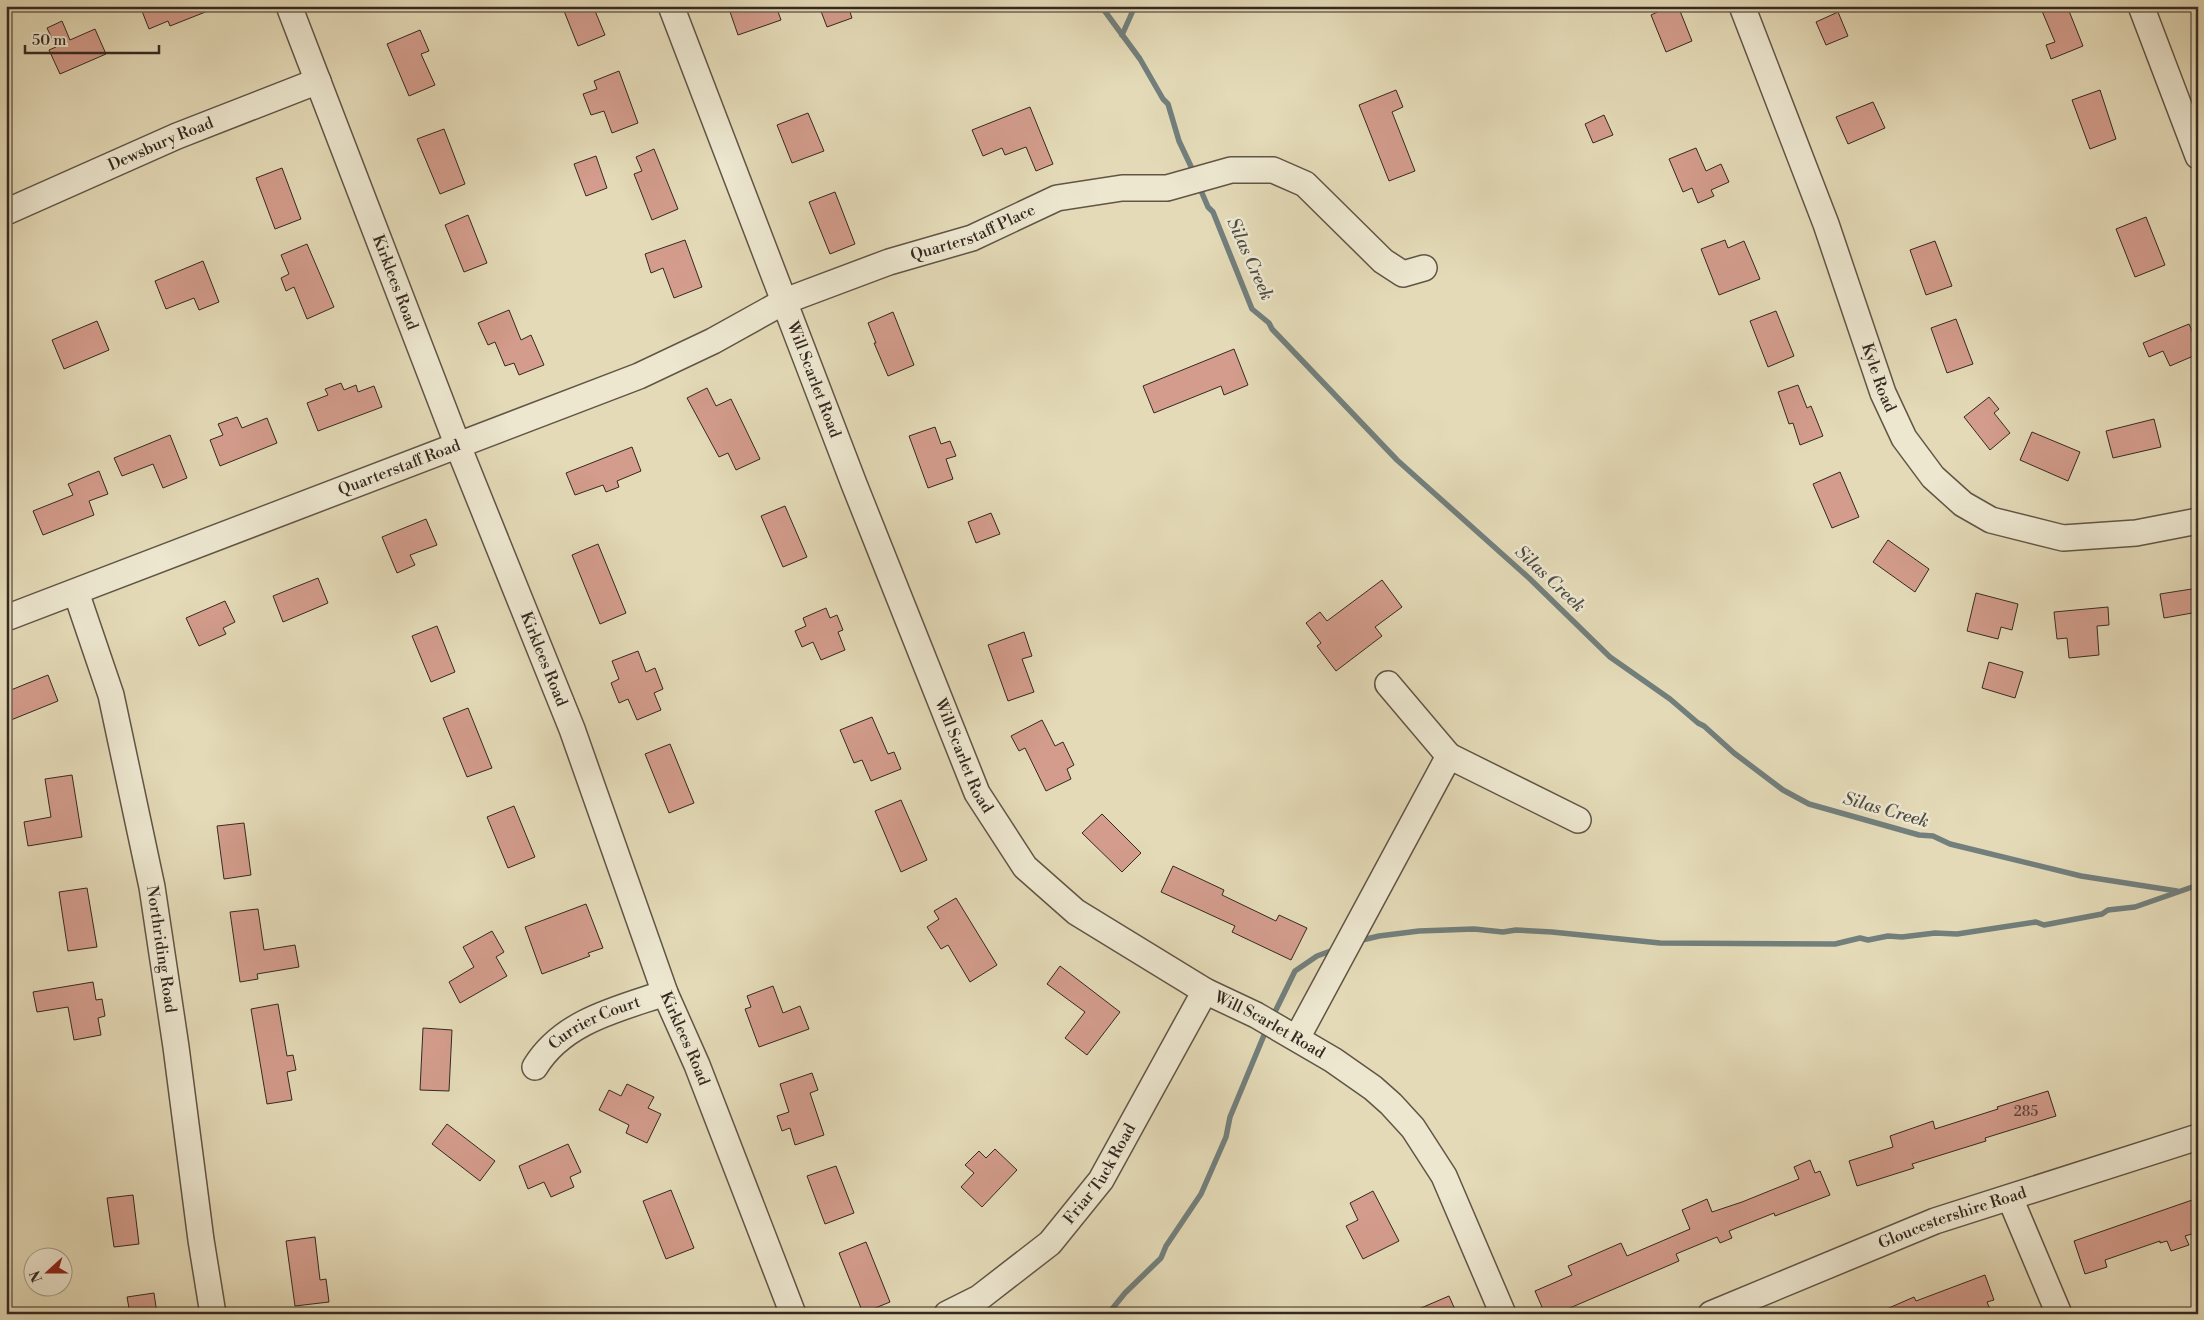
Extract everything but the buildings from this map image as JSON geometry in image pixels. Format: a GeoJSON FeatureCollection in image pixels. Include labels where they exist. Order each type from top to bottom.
{"type":"FeatureCollection","features":[{"type":"Feature","properties":{"kind":"street","name":"Kirklees Road"},"geometry":{"type":"LineString","coordinates":[[289,6],[458,446],[572,729],[665,993],[697,1065],[793,1314]]}},
{"type":"Feature","properties":{"kind":"street","name":"Will Scarlet Road"},"geometry":{"type":"LineString","coordinates":[[670,6],[976,793],[1025,866],[1076,912],[1205,991],[1256,1014],[1297,1038],[1334,1060],[1373,1088],[1413,1128],[1444,1176],[1504,1314]]}},
{"type":"Feature","properties":{"kind":"street","name":"Kyle Road"},"geometry":{"type":"LineString","coordinates":[[1742,6],[1826,224],[1883,394],[1904,438],[1933,477],[1963,504],[1991,520],[2062,538],[2136,533],[2198,521]]}},
{"type":"Feature","properties":{"kind":"street"},"geometry":{"type":"LineString","coordinates":[[2141,6],[2196,145]]}},
{"type":"Feature","properties":{"kind":"street","name":"Dewsbury Road"},"geometry":{"type":"LineString","coordinates":[[6,212],[177,136],[318,81]]}},
{"type":"Feature","properties":{"kind":"street","name":"Quarterstaff Place"},"geometry":{"type":"LineString","coordinates":[[785,302],[889,262],[972,238],[1057,198],[1122,188],[1176,185],[1231,170],[1273,170],[1305,184],[1383,261],[1403,274],[1424,268]]}},
{"type":"Feature","properties":{"kind":"street","name":"Quarterstaff Road"},"geometry":{"type":"LineString","coordinates":[[6,618],[639,376],[785,302]]}},
{"type":"Feature","properties":{"kind":"street","name":"Northriding Road"},"geometry":{"type":"LineString","coordinates":[[76,592],[111,695],[152,887],[213,1314]]}},
{"type":"Feature","properties":{"kind":"street"},"geometry":{"type":"LineString","coordinates":[[1388,684],[1449,756],[1578,820]]}},
{"type":"Feature","properties":{"kind":"street"},"geometry":{"type":"LineString","coordinates":[[1297,1038],[1449,756]]}},
{"type":"Feature","properties":{"kind":"street","name":"Friar Tuck Road"},"geometry":{"type":"LineString","coordinates":[[947,1314],[980,1298],[1050,1244],[1101,1180],[1205,991]]}},
{"type":"Feature","properties":{"kind":"street","name":"Currier Court"},"geometry":{"type":"LineString","coordinates":[[535,1067],[544,1053],[574,1027],[614,1010],[665,993]]}},
{"type":"Feature","properties":{"kind":"street","name":"Gloucestershire Road"},"geometry":{"type":"LineString","coordinates":[[1712,1314],[1935,1221],[2198,1137]]}},
{"type":"Feature","properties":{"kind":"street"},"geometry":{"type":"LineString","coordinates":[[2010,1198],[2059,1314]]}},
{"type":"Feature","properties":{"kind":"waterway","name":"Silas Creek"},"geometry":{"type":"LineString","coordinates":[[1101,6],[1140,59],[1163,99],[1168,104],[1179,141],[1195,175]]}},
{"type":"Feature","properties":{"kind":"waterway"},"geometry":{"type":"LineString","coordinates":[[1122,35],[1135,6]]}},
{"type":"Feature","properties":{"kind":"waterway","name":"Silas Creek"},"geometry":{"type":"LineString","coordinates":[[1199,186],[1208,207],[1213,212],[1252,309],[1269,323],[1272,329],[1397,460],[1529,578],[1610,657],[1670,699],[1734,753],[1783,790],[1809,804],[1919,835],[1933,836],[1950,844],[2081,876],[2177,891]]}},
{"type":"Feature","properties":{"kind":"waterway"},"geometry":{"type":"LineString","coordinates":[[1358,941],[1379,936],[1419,931],[1474,929],[1503,932],[1516,930],[1552,932],[1660,943],[1835,944],[1860,938],[1868,940],[1888,936],[1902,937],[1935,933],[1957,934],[2036,922],[2044,925],[2102,914],[2108,910],[2135,907],[2198,885]]}},
{"type":"Feature","properties":{"kind":"waterway"},"geometry":{"type":"LineString","coordinates":[[1272,1018],[1295,971],[1317,956],[1336,949]]}},
{"type":"Feature","properties":{"kind":"waterway"},"geometry":{"type":"LineString","coordinates":[[1108,1314],[1125,1293],[1161,1258],[1166,1246],[1201,1194],[1226,1137],[1230,1117],[1267,1028]]}}]}
